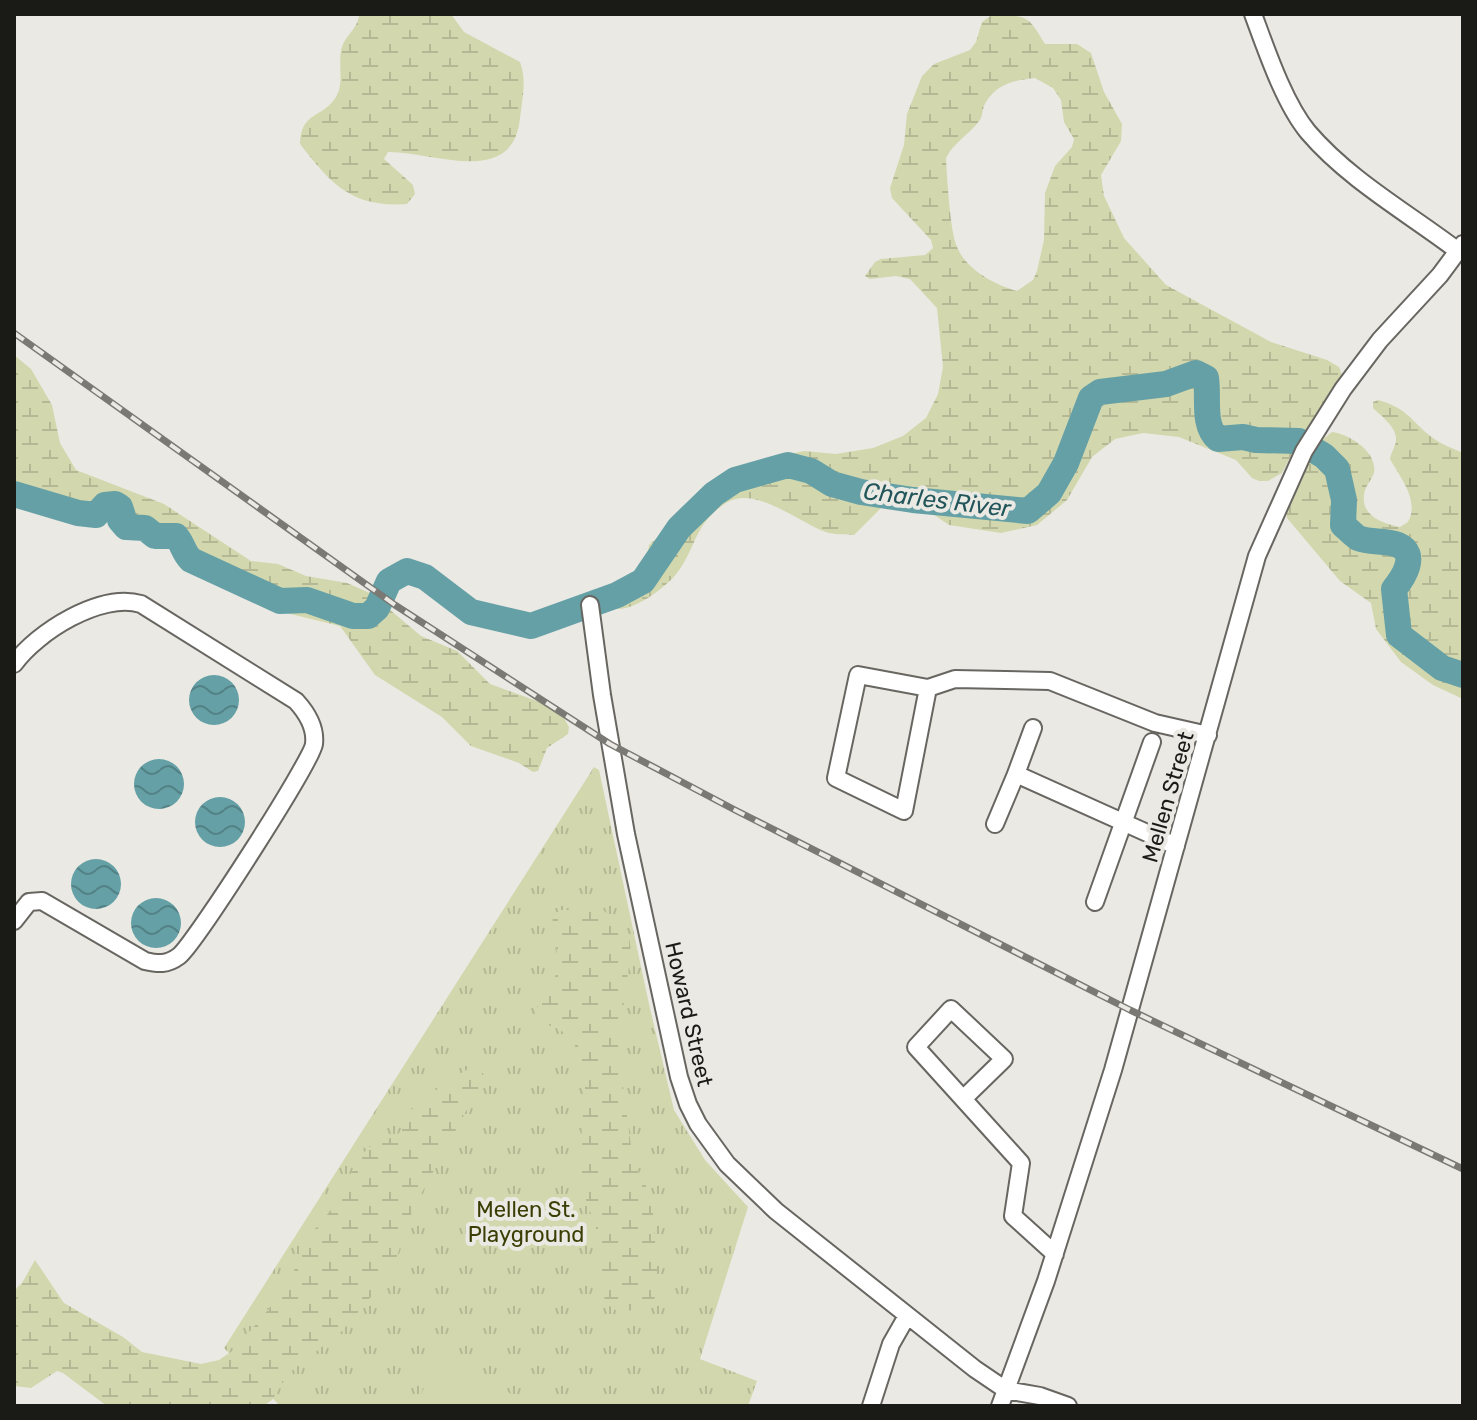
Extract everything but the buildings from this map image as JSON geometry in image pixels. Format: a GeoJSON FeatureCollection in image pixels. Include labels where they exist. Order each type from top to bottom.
{"type":"FeatureCollection","features":[{"type":"Feature","properties":{"kind":"street"},"geometry":{"type":"LineString","coordinates":[[1253,14],[1273,69],[1306,129],[1343,167],[1460,247]]}},
{"type":"Feature","properties":{"kind":"street","name":"Mellen Street"},"geometry":{"type":"LineString","coordinates":[[1003,1398],[1055,1254],[1113,1070],[1257,556],[1307,445],[1343,389],[1380,340],[1440,275],[1460,247]]}},
{"type":"Feature","properties":{"kind":"street"},"geometry":{"type":"LineString","coordinates":[[14,664],[50,629],[109,602],[128,600],[141,604],[296,701],[307,713],[313,728],[314,743],[303,768],[226,890],[190,944],[172,961],[160,965],[145,961],[42,901],[29,902],[14,921]]}},
{"type":"Feature","properties":{"kind":"street","name":"Howard Street"},"geometry":{"type":"LineString","coordinates":[[590,605],[626,834],[671,1042],[688,1104],[711,1146],[776,1211],[1003,1398]]}},
{"type":"Feature","properties":{"kind":"street"},"geometry":{"type":"LineString","coordinates":[[928,688],[904,811],[836,778],[858,675],[928,688],[955,679],[1050,681],[1155,723],[1208,735]]}},
{"type":"Feature","properties":{"kind":"street"},"geometry":{"type":"LineString","coordinates":[[995,824],[1033,728]]}},
{"type":"Feature","properties":{"kind":"street"},"geometry":{"type":"LineString","coordinates":[[1095,902],[1152,742]]}},
{"type":"Feature","properties":{"kind":"street"},"geometry":{"type":"LineString","coordinates":[[1016,774],[1176,846]]}},
{"type":"Feature","properties":{"kind":"street"},"geometry":{"type":"LineString","coordinates":[[963,1099],[1004,1059],[951,1009],[916,1047],[963,1099],[1021,1163],[1013,1216],[1055,1254]]}},
{"type":"Feature","properties":{"kind":"street"},"geometry":{"type":"LineString","coordinates":[[871,1406],[891,1344],[907,1316]]}},
{"type":"Feature","properties":{"kind":"street"},"geometry":{"type":"LineString","coordinates":[[1003,1398],[1040,1396],[1068,1406]]}},
{"type":"Feature","properties":{"kind":"green space"},"geometry":{"type":"Polygon","coordinates":[[[359,14],[451,14],[464,32],[520,62],[524,83],[520,118],[514,140],[503,153],[487,160],[468,161],[388,152],[384,159],[413,185],[415,194],[407,204],[371,202],[333,182],[300,144],[301,133],[308,120],[325,109],[339,91],[342,47],[359,14]]]}},
{"type":"Feature","properties":{"kind":"green space"},"geometry":{"type":"Polygon","coordinates":[[[993,14],[1020,17],[1030,22],[1045,44],[1077,44],[1091,53],[1104,92],[1122,124],[1121,141],[1101,175],[1104,196],[1124,238],[1166,285],[1271,342],[1327,360],[1339,367],[1342,375],[1312,433],[1298,442],[1282,473],[1268,481],[1252,478],[1236,460],[1179,437],[1143,433],[1115,439],[1092,457],[1067,500],[1037,525],[1001,533],[949,525],[924,508],[899,504],[881,508],[854,535],[832,534],[764,502],[738,499],[726,503],[707,520],[677,573],[663,587],[631,606],[612,608],[605,603],[608,595],[646,565],[649,545],[727,475],[766,459],[804,451],[836,454],[873,448],[903,436],[926,418],[938,394],[943,367],[937,308],[910,279],[896,276],[870,279],[865,276],[881,259],[925,255],[933,248],[931,240],[892,198],[890,188],[904,145],[907,114],[922,76],[934,64],[970,50],[982,22],[993,14]],[[1035,78],[1001,87],[986,102],[980,120],[946,158],[952,229],[961,255],[982,275],[1017,291],[1033,280],[1037,271],[1044,240],[1045,193],[1055,166],[1072,147],[1074,139],[1064,122],[1061,100],[1053,88],[1035,78]]]}},
{"type":"Feature","properties":{"kind":"green space"},"geometry":{"type":"Polygon","coordinates":[[[14,355],[31,369],[52,405],[60,443],[76,470],[164,504],[251,561],[278,564],[306,576],[347,583],[370,593],[421,636],[457,651],[490,684],[545,704],[564,718],[569,727],[568,734],[547,748],[538,771],[533,772],[519,763],[471,746],[442,717],[375,675],[340,626],[274,610],[159,530],[41,499],[14,487],[14,355]]]}},
{"type":"Feature","properties":{"kind":"green space"},"geometry":{"type":"Polygon","coordinates":[[[1378,400],[1401,410],[1433,438],[1463,453],[1463,699],[1433,685],[1401,662],[1376,629],[1371,603],[1340,581],[1287,518],[1289,500],[1315,446],[1332,432],[1354,440],[1372,458],[1374,473],[1364,499],[1368,512],[1379,520],[1400,527],[1408,522],[1412,506],[1410,498],[1390,459],[1396,435],[1373,408],[1373,402],[1378,400]]]}},
{"type":"Feature","properties":{"kind":"green space","name":"Mellen St. Playground"},"geometry":{"type":"Polygon","coordinates":[[[594,767],[599,770],[674,1110],[705,1160],[748,1207],[700,1359],[757,1381],[748,1406],[280,1406],[224,1348],[594,767]]]}},
{"type":"Feature","properties":{"kind":"green space"},"geometry":{"type":"Polygon","coordinates":[[[561,910],[603,910],[629,936],[631,952],[620,1030],[622,1079],[633,1161],[652,1198],[658,1285],[654,1300],[641,1310],[617,1311],[605,1303],[596,1228],[578,1177],[586,1079],[573,1040],[559,1029],[539,1022],[536,1010],[557,969],[553,914],[561,910]]]}},
{"type":"Feature","properties":{"kind":"green space"},"geometry":{"type":"Polygon","coordinates":[[[472,1067],[482,1068],[484,1078],[413,1209],[386,1279],[343,1330],[289,1373],[272,1400],[263,1406],[107,1406],[57,1371],[31,1388],[14,1386],[14,1291],[35,1260],[64,1303],[123,1337],[142,1352],[201,1364],[219,1360],[235,1349],[288,1286],[305,1242],[346,1191],[357,1161],[375,1143],[400,1132],[411,1110],[449,1080],[472,1067]]]}},
{"type":"Feature","properties":{"kind":"green space"},"geometry":{"type":"Polygon","coordinates":[[[439,1358],[536,1406],[415,1406],[439,1358]]]}},
{"type":"Feature","properties":{"kind":"water"},"geometry":{"type":"Polygon","coordinates":[[[214,675],[232,682],[239,700],[232,718],[214,725],[196,718],[189,700],[196,682],[214,675]]]}},
{"type":"Feature","properties":{"kind":"water"},"geometry":{"type":"Polygon","coordinates":[[[159,759],[177,766],[184,784],[177,802],[159,809],[141,802],[134,784],[141,766],[159,759]]]}},
{"type":"Feature","properties":{"kind":"water"},"geometry":{"type":"Polygon","coordinates":[[[220,797],[238,804],[245,822],[238,840],[220,847],[202,840],[195,822],[202,804],[220,797]]]}},
{"type":"Feature","properties":{"kind":"water"},"geometry":{"type":"Polygon","coordinates":[[[96,859],[114,866],[121,884],[114,902],[96,909],[78,902],[71,884],[78,866],[96,859]]]}},
{"type":"Feature","properties":{"kind":"water"},"geometry":{"type":"Polygon","coordinates":[[[156,898],[174,905],[181,923],[174,941],[156,948],[138,941],[131,923],[138,905],[156,898]]]}},
{"type":"Feature","properties":{"kind":"waterway","name":"Charles River"},"geometry":{"type":"LineString","coordinates":[[14,494],[78,513],[96,515],[105,505],[115,504],[120,507],[123,516],[120,520],[126,527],[145,528],[155,536],[176,536],[191,560],[280,601],[307,600],[353,616],[368,616],[377,608],[389,581],[407,571],[425,577],[471,612],[531,626],[617,595],[643,581],[679,528],[714,494],[735,480],[788,465],[811,471],[832,484],[861,492],[1028,511],[1049,493],[1066,463],[1091,398],[1100,392],[1166,384],[1196,373],[1206,378],[1208,419],[1218,439],[1243,437],[1299,441],[1324,456],[1337,469],[1344,500],[1343,525],[1358,538],[1393,543],[1408,554],[1407,566],[1394,589],[1399,635],[1442,668],[1463,675]]}},
{"type":"Feature","properties":{"kind":"railway"},"geometry":{"type":"LineString","coordinates":[[14,333],[395,605],[610,744],[1130,1010],[1463,1169]]}}]}
